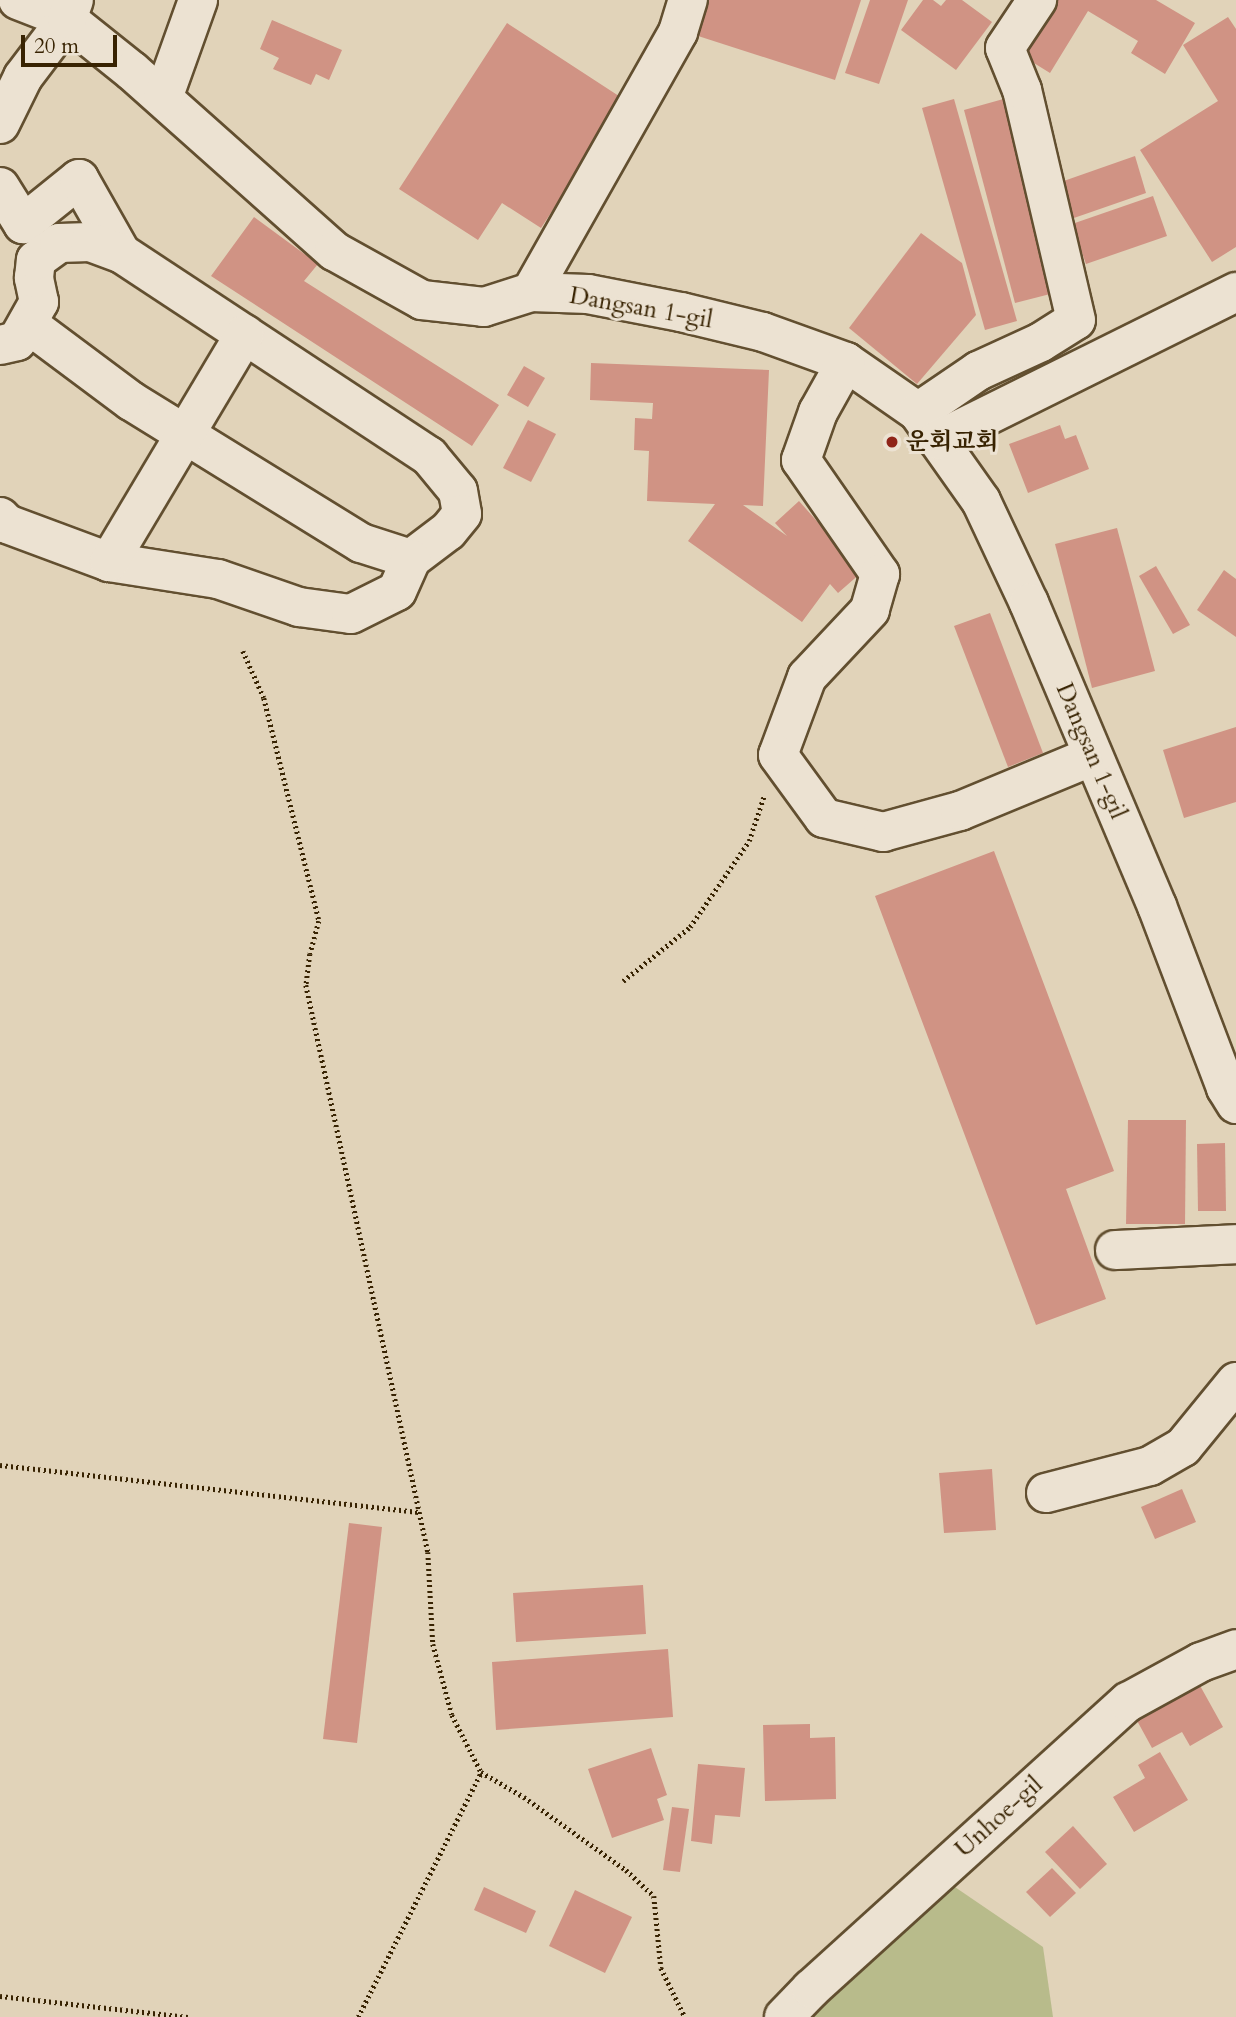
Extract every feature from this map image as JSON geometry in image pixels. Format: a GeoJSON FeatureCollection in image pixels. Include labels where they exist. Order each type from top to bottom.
{"type":"FeatureCollection","features":[{"type":"Feature","properties":{"kind":"street","name":"Dangsan 1-gil"},"geometry":{"type":"LineString","coordinates":[[18,0],[71,9],[163,98],[334,251],[422,300],[484,307],[531,292],[588,294],[681,312],[763,332],[846,362],[928,426],[981,501],[1029,603],[1157,905],[1226,1088],[1236,1104]]}},
{"type":"Feature","properties":{"kind":"street"},"geometry":{"type":"LineString","coordinates":[[163,98],[198,0]]}},
{"type":"Feature","properties":{"kind":"street"},"geometry":{"type":"LineString","coordinates":[[531,292],[678,32],[688,0]]}},
{"type":"Feature","properties":{"kind":"street"},"geometry":{"type":"LineString","coordinates":[[928,426],[978,371],[1041,342],[1076,320],[1021,90],[1005,48],[1037,0]]}},
{"type":"Feature","properties":{"kind":"street"},"geometry":{"type":"LineString","coordinates":[[0,124],[23,77],[71,9]]}},
{"type":"Feature","properties":{"kind":"street"},"geometry":{"type":"LineString","coordinates":[[0,187],[23,224],[79,179],[121,253]]}},
{"type":"Feature","properties":{"kind":"street"},"geometry":{"type":"LineString","coordinates":[[0,517],[6,524],[109,562],[218,579],[299,607],[351,614],[397,591],[411,559],[448,531],[462,514],[458,491],[429,456],[121,253],[90,242],[59,243],[36,260],[34,278],[39,302],[14,335],[131,401],[360,543],[411,559]]}},
{"type":"Feature","properties":{"kind":"street"},"geometry":{"type":"LineString","coordinates":[[928,426],[1236,292]]}},
{"type":"Feature","properties":{"kind":"street"},"geometry":{"type":"LineString","coordinates":[[109,562],[245,334]]}},
{"type":"Feature","properties":{"kind":"street"},"geometry":{"type":"LineString","coordinates":[[846,362],[818,412],[801,460],[880,575],[870,610],[807,677],[778,755],[824,818],[883,832],[960,811],[1093,755]]}},
{"type":"Feature","properties":{"kind":"street"},"geometry":{"type":"LineString","coordinates":[[1115,1250],[1236,1244]]}},
{"type":"Feature","properties":{"kind":"street"},"geometry":{"type":"LineString","coordinates":[[1046,1493],[1150,1466],[1183,1447],[1236,1382]]}},
{"type":"Feature","properties":{"kind":"street","name":"Unhoe-gil"},"geometry":{"type":"LineString","coordinates":[[784,2017],[831,1971],[1128,1702],[1201,1662],[1236,1649]]}},
{"type":"Feature","properties":{"kind":"path"},"geometry":{"type":"LineString","coordinates":[[243,650],[264,698],[319,921],[310,954],[306,985],[428,1552],[433,1644],[452,1715],[481,1772],[536,1805],[626,1870],[654,1896],[661,1968],[685,2017]]}},
{"type":"Feature","properties":{"kind":"path"},"geometry":{"type":"LineString","coordinates":[[623,981],[690,927],[742,852],[749,841],[778,755]]}},
{"type":"Feature","properties":{"kind":"path"},"geometry":{"type":"LineString","coordinates":[[0,1465],[418,1513]]}},
{"type":"Feature","properties":{"kind":"path"},"geometry":{"type":"LineString","coordinates":[[358,2017],[481,1772]]}},
{"type":"Feature","properties":{"kind":"path"},"geometry":{"type":"LineString","coordinates":[[0,1996],[188,2017]]}},
{"type":"Feature","properties":{"kind":"green space"},"geometry":{"type":"Polygon","coordinates":[[[949,1883],[1043,1947],[1053,2017],[806,2017],[949,1883]]]}},
{"type":"Feature","properties":{"kind":"building"},"geometry":{"type":"Polygon","coordinates":[[[706,0],[861,0],[835,80],[695,35],[706,0]]]}},
{"type":"Feature","properties":{"kind":"building"},"geometry":{"type":"Polygon","coordinates":[[[870,0],[908,0],[879,84],[845,73],[870,0]]]}},
{"type":"Feature","properties":{"kind":"building"},"geometry":{"type":"Polygon","coordinates":[[[923,0],[933,0],[941,6],[946,0],[962,0],[992,22],[956,70],[901,30],[923,0]]]}},
{"type":"Feature","properties":{"kind":"building"},"geometry":{"type":"Polygon","coordinates":[[[1053,0],[1156,0],[1195,23],[1165,74],[1131,53],[1138,41],[1088,11],[1050,73],[1021,55],[1053,0]]]}},
{"type":"Feature","properties":{"kind":"building"},"geometry":{"type":"Polygon","coordinates":[[[1228,17],[1236,29],[1236,247],[1212,262],[1140,150],[1218,101],[1183,45],[1228,17]]]}},
{"type":"Feature","properties":{"kind":"building"},"geometry":{"type":"Polygon","coordinates":[[[272,20],[342,50],[329,80],[316,74],[311,85],[273,69],[279,58],[260,49],[272,20]]]}},
{"type":"Feature","properties":{"kind":"building"},"geometry":{"type":"Polygon","coordinates":[[[507,23],[625,100],[541,228],[502,203],[478,240],[399,189],[507,23]]]}},
{"type":"Feature","properties":{"kind":"building"},"geometry":{"type":"Polygon","coordinates":[[[1007,98],[1058,292],[1015,303],[964,110],[1007,98]]]}},
{"type":"Feature","properties":{"kind":"building"},"geometry":{"type":"Polygon","coordinates":[[[954,99],[1017,321],[985,330],[922,108],[954,99]]]}},
{"type":"Feature","properties":{"kind":"building"},"geometry":{"type":"Polygon","coordinates":[[[1135,156],[1146,193],[1071,219],[1058,183],[1135,156]]]}},
{"type":"Feature","properties":{"kind":"building"},"geometry":{"type":"Polygon","coordinates":[[[1153,196],[1167,236],[1086,264],[1072,224],[1153,196]]]}},
{"type":"Feature","properties":{"kind":"building"},"geometry":{"type":"Polygon","coordinates":[[[254,217],[318,264],[304,281],[499,405],[472,446],[211,276],[254,217]]]}},
{"type":"Feature","properties":{"kind":"building"},"geometry":{"type":"Polygon","coordinates":[[[921,233],[962,263],[976,315],[917,384],[849,328],[921,233]]]}},
{"type":"Feature","properties":{"kind":"building"},"geometry":{"type":"Polygon","coordinates":[[[591,363],[769,370],[763,506],[743,505],[787,536],[775,523],[799,501],[862,572],[838,593],[830,584],[802,622],[688,541],[715,504],[647,501],[649,451],[634,450],[635,418],[652,419],[653,403],[590,400],[591,363]]]}},
{"type":"Feature","properties":{"kind":"building"},"geometry":{"type":"Polygon","coordinates":[[[524,366],[545,378],[528,407],[507,395],[524,366]]]}},
{"type":"Feature","properties":{"kind":"building"},"geometry":{"type":"Polygon","coordinates":[[[528,420],[556,434],[531,482],[503,468],[528,420]]]}},
{"type":"Feature","properties":{"kind":"building"},"geometry":{"type":"Polygon","coordinates":[[[1060,425],[1065,439],[1076,435],[1089,469],[1028,493],[1009,444],[1060,425]]]}},
{"type":"Feature","properties":{"kind":"building"},"geometry":{"type":"Polygon","coordinates":[[[1117,528],[1155,671],[1092,688],[1055,544],[1117,528]]]}},
{"type":"Feature","properties":{"kind":"building"},"geometry":{"type":"Polygon","coordinates":[[[1156,566],[1190,625],[1173,634],[1139,576],[1156,566]]]}},
{"type":"Feature","properties":{"kind":"building"},"geometry":{"type":"Polygon","coordinates":[[[1224,570],[1236,579],[1236,637],[1197,610],[1224,570]]]}},
{"type":"Feature","properties":{"kind":"building"},"geometry":{"type":"Polygon","coordinates":[[[990,613],[1043,753],[1008,767],[954,626],[990,613]]]}},
{"type":"Feature","properties":{"kind":"building"},"geometry":{"type":"Polygon","coordinates":[[[1236,727],[1236,802],[1184,818],[1163,750],[1236,727]]]}},
{"type":"Feature","properties":{"kind":"building"},"geometry":{"type":"Polygon","coordinates":[[[994,851],[1114,1171],[1066,1189],[1106,1299],[1036,1325],[875,896],[994,851]]]}},
{"type":"Feature","properties":{"kind":"building"},"geometry":{"type":"Polygon","coordinates":[[[1128,1120],[1186,1120],[1185,1224],[1126,1224],[1128,1120]]]}},
{"type":"Feature","properties":{"kind":"building"},"geometry":{"type":"Polygon","coordinates":[[[1225,1143],[1226,1211],[1198,1211],[1197,1144],[1225,1143]]]}},
{"type":"Feature","properties":{"kind":"building"},"geometry":{"type":"Polygon","coordinates":[[[992,1469],[996,1530],[944,1533],[939,1473],[992,1469]]]}},
{"type":"Feature","properties":{"kind":"building"},"geometry":{"type":"Polygon","coordinates":[[[1182,1489],[1196,1522],[1155,1539],[1141,1507],[1182,1489]]]}},
{"type":"Feature","properties":{"kind":"building"},"geometry":{"type":"Polygon","coordinates":[[[349,1523],[382,1527],[357,1743],[323,1739],[349,1523]]]}},
{"type":"Feature","properties":{"kind":"building"},"geometry":{"type":"Polygon","coordinates":[[[643,1585],[646,1634],[516,1642],[513,1593],[643,1585]]]}},
{"type":"Feature","properties":{"kind":"building"},"geometry":{"type":"Polygon","coordinates":[[[668,1649],[673,1717],[496,1730],[492,1662],[668,1649]]]}},
{"type":"Feature","properties":{"kind":"building"},"geometry":{"type":"Polygon","coordinates":[[[1198,1682],[1223,1727],[1190,1746],[1182,1732],[1152,1748],[1135,1717],[1198,1682]]]}},
{"type":"Feature","properties":{"kind":"building"},"geometry":{"type":"Polygon","coordinates":[[[810,1724],[810,1738],[835,1737],[836,1799],[765,1801],[763,1725],[810,1724]]]}},
{"type":"Feature","properties":{"kind":"building"},"geometry":{"type":"Polygon","coordinates":[[[651,1748],[667,1795],[657,1799],[664,1820],[612,1838],[588,1769],[651,1748]]]}},
{"type":"Feature","properties":{"kind":"building"},"geometry":{"type":"Polygon","coordinates":[[[1160,1752],[1188,1800],[1134,1832],[1113,1797],[1145,1778],[1138,1765],[1160,1752]]]}},
{"type":"Feature","properties":{"kind":"building"},"geometry":{"type":"Polygon","coordinates":[[[698,1764],[745,1768],[740,1817],[715,1815],[712,1844],[691,1841],[698,1764]]]}},
{"type":"Feature","properties":{"kind":"building"},"geometry":{"type":"Polygon","coordinates":[[[672,1807],[689,1809],[680,1872],[663,1870],[672,1807]]]}},
{"type":"Feature","properties":{"kind":"building"},"geometry":{"type":"Polygon","coordinates":[[[1073,1826],[1107,1864],[1080,1889],[1045,1852],[1073,1826]]]}},
{"type":"Feature","properties":{"kind":"building"},"geometry":{"type":"Polygon","coordinates":[[[1052,1868],[1076,1893],[1050,1917],[1026,1892],[1052,1868]]]}},
{"type":"Feature","properties":{"kind":"building"},"geometry":{"type":"Polygon","coordinates":[[[484,1887],[536,1911],[526,1933],[474,1910],[484,1887]]]}},
{"type":"Feature","properties":{"kind":"building"},"geometry":{"type":"Polygon","coordinates":[[[575,1890],[632,1917],[605,1973],[549,1946],[575,1890]]]}},
{"type":"Feature","properties":{"kind":"place","name":"운회교회"},"geometry":{"type":"Point","coordinates":[892,442]}}]}
